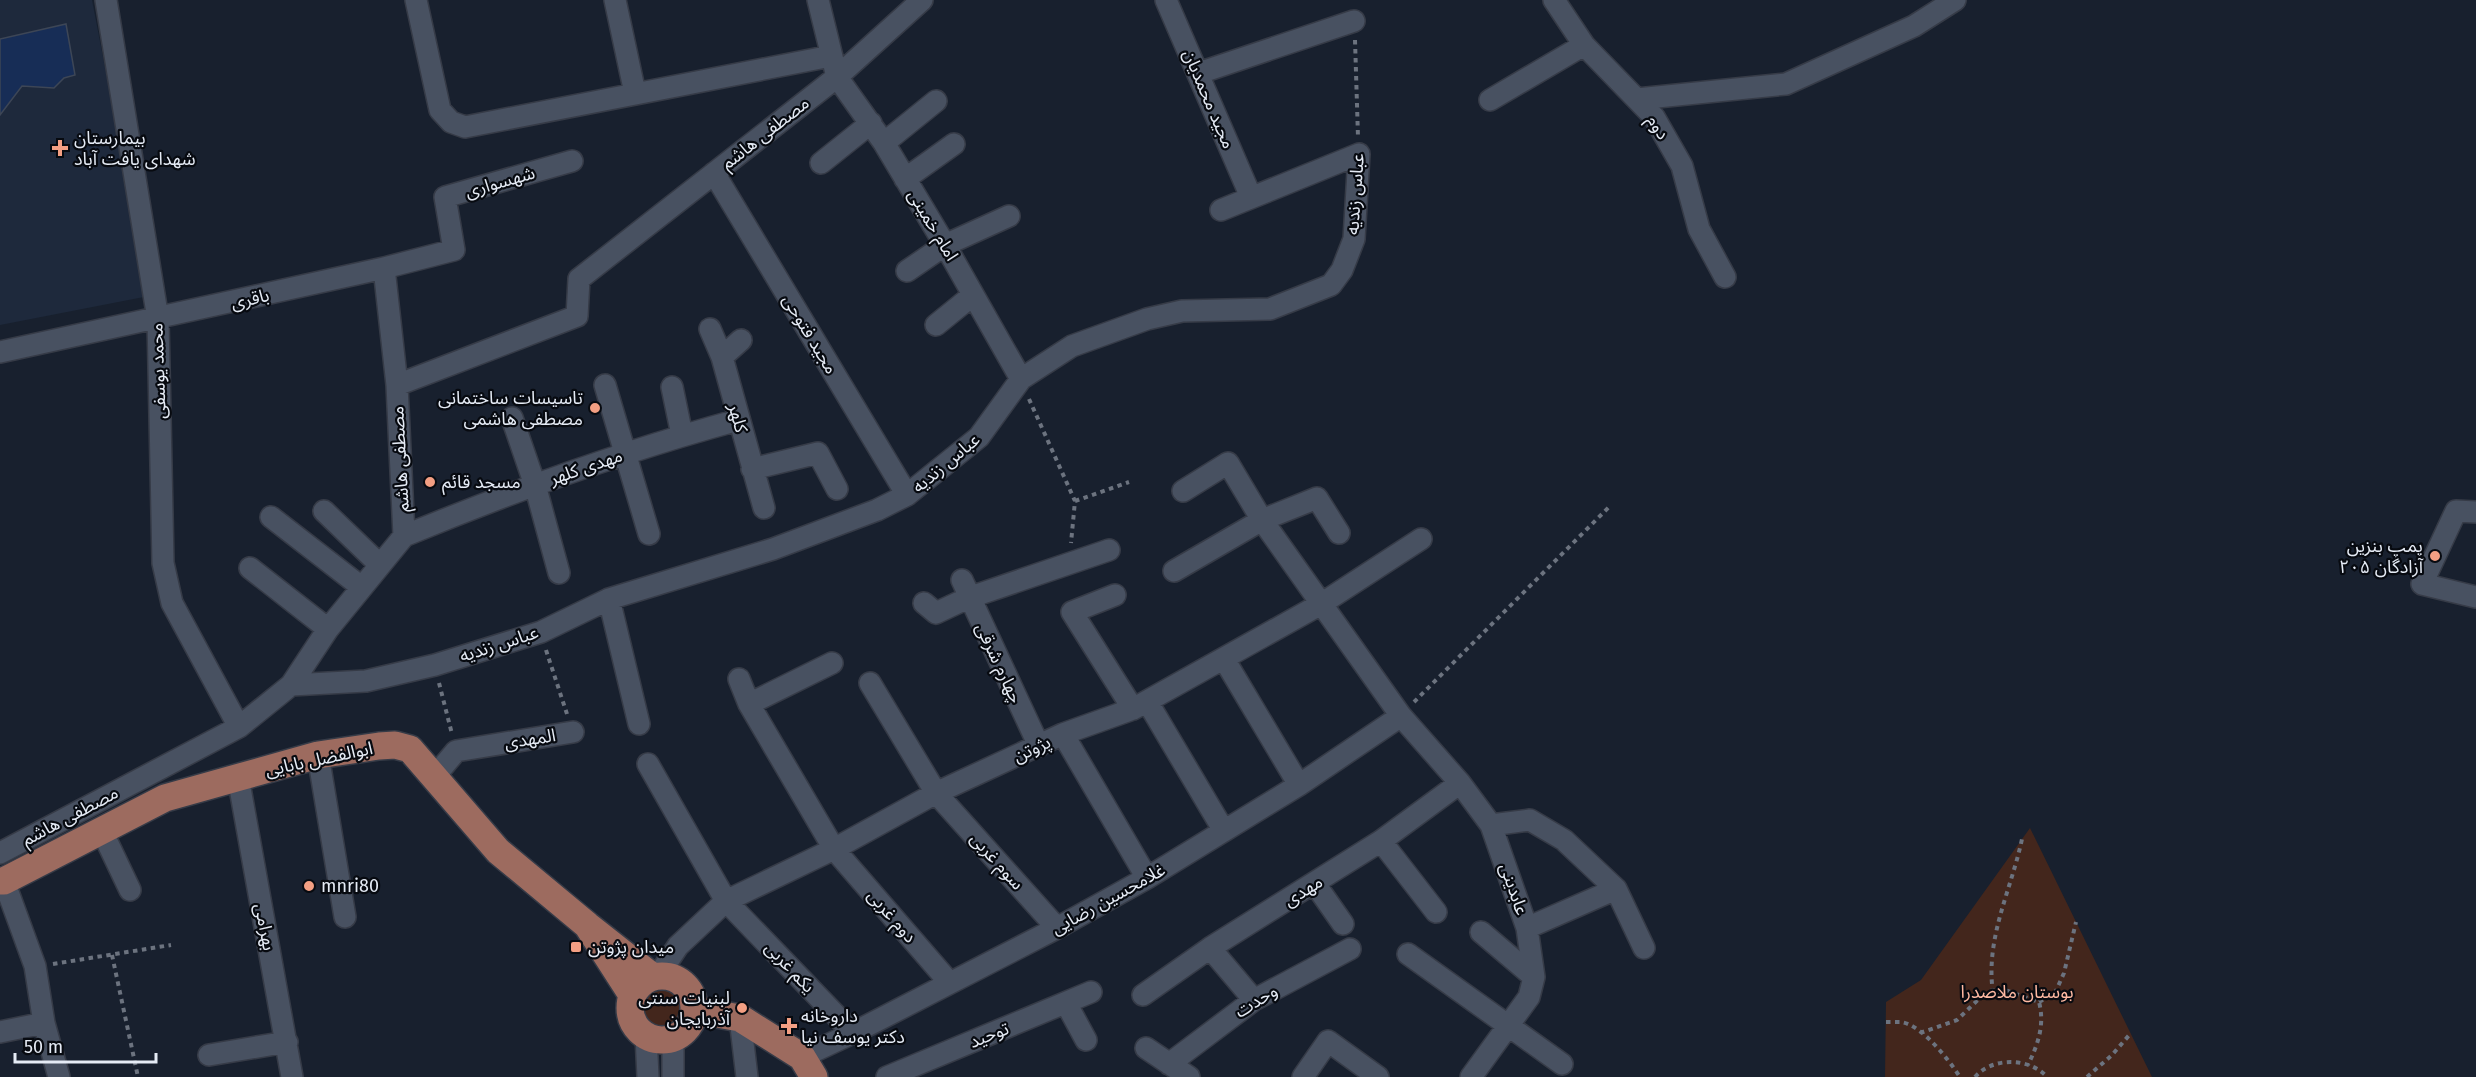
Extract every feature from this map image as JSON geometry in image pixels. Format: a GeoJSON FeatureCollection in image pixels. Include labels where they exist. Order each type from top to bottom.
{"type":"FeatureCollection","features":[{"type":"Feature","properties":{"kind":"main road","name":"ابوالفضل بابایی"},"geometry":{"type":"LineString","coordinates":[[2,881],[165,798],[318,755],[395,745],[410,748],[498,851],[587,925],[656,976]]}},
{"type":"Feature","properties":{"kind":"main road","name":"ابوالفضل بابایی"},"geometry":{"type":"LineString","coordinates":[[587,925],[632,995]]}},
{"type":"Feature","properties":{"kind":"main road"},"geometry":{"type":"LineString","coordinates":[[656,976],[670,976],[685,985],[693,1001],[694,1010],[688,1027],[673,1038],[664,1040],[646,1036],[639,1030],[630,1014],[632,995],[638,986],[656,976]]}},
{"type":"Feature","properties":{"kind":"main road"},"geometry":{"type":"LineString","coordinates":[[694,1010],[740,1018],[808,1067]]}},
{"type":"Feature","properties":{"kind":"street","name":"محمد یوسفی"},"geometry":{"type":"LineString","coordinates":[[106,0],[158,320],[163,563],[166,584],[172,603],[239,727]]}},
{"type":"Feature","properties":{"kind":"street"},"geometry":{"type":"LineString","coordinates":[[416,0],[440,110],[451,122],[465,127],[831,56]]}},
{"type":"Feature","properties":{"kind":"street"},"geometry":{"type":"LineString","coordinates":[[615,0],[634,93]]}},
{"type":"Feature","properties":{"kind":"street"},"geometry":{"type":"LineString","coordinates":[[818,0],[837,78]]}},
{"type":"Feature","properties":{"kind":"street","name":"مصطفی هاشم"},"geometry":{"type":"LineString","coordinates":[[0,854],[239,727],[291,685],[360,586],[404,536],[397,385],[577,316],[579,279],[837,78],[922,0]]}},
{"type":"Feature","properties":{"kind":"street","name":"مجید محمدیان"},"geometry":{"type":"LineString","coordinates":[[1166,0],[1251,197]]}},
{"type":"Feature","properties":{"kind":"street","name":"دوم"},"geometry":{"type":"LineString","coordinates":[[1554,0],[1584,45],[1654,117],[1682,166],[1699,229],[1725,277]]}},
{"type":"Feature","properties":{"kind":"street"},"geometry":{"type":"LineString","coordinates":[[1637,99],[1786,84],[1914,26],[1955,0]]}},
{"type":"Feature","properties":{"kind":"street"},"geometry":{"type":"LineString","coordinates":[[1198,73],[1354,21]]}},
{"type":"Feature","properties":{"kind":"street"},"geometry":{"type":"LineString","coordinates":[[1490,100],[1584,45]]}},
{"type":"Feature","properties":{"kind":"street","name":"امام خمینی"},"geometry":{"type":"LineString","coordinates":[[837,78],[884,143],[1021,379]]}},
{"type":"Feature","properties":{"kind":"street"},"geometry":{"type":"LineString","coordinates":[[884,143],[936,101]]}},
{"type":"Feature","properties":{"kind":"street"},"geometry":{"type":"LineString","coordinates":[[821,163],[871,123]]}},
{"type":"Feature","properties":{"kind":"street"},"geometry":{"type":"LineString","coordinates":[[906,179],[954,144]]}},
{"type":"Feature","properties":{"kind":"street"},"geometry":{"type":"LineString","coordinates":[[1221,210],[1359,153]]}},
{"type":"Feature","properties":{"kind":"street","name":"عباس زندیه"},"geometry":{"type":"LineString","coordinates":[[291,685],[366,681],[435,665],[541,632],[609,599],[773,549],[877,510],[907,495],[979,437],[1021,379],[1072,346],[1147,319],[1182,311],[1270,309],[1330,285],[1342,270],[1354,239],[1359,153]]}},
{"type":"Feature","properties":{"kind":"street","name":"شهسواری"},"geometry":{"type":"LineString","coordinates":[[384,268],[454,250],[445,197],[572,161]]}},
{"type":"Feature","properties":{"kind":"street","name":"مجید فتوحی"},"geometry":{"type":"LineString","coordinates":[[714,173],[907,495]]}},
{"type":"Feature","properties":{"kind":"street"},"geometry":{"type":"LineString","coordinates":[[907,271],[945,245],[1009,216]]}},
{"type":"Feature","properties":{"kind":"street","name":"باقری"},"geometry":{"type":"LineString","coordinates":[[0,352],[158,320],[384,268]]}},
{"type":"Feature","properties":{"kind":"street"},"geometry":{"type":"LineString","coordinates":[[384,268],[397,385]]}},
{"type":"Feature","properties":{"kind":"street"},"geometry":{"type":"LineString","coordinates":[[936,325],[974,295]]}},
{"type":"Feature","properties":{"kind":"street","name":"کلهر"},"geometry":{"type":"LineString","coordinates":[[710,329],[722,357],[764,508]]}},
{"type":"Feature","properties":{"kind":"street"},"geometry":{"type":"LineString","coordinates":[[722,357],[741,340]]}},
{"type":"Feature","properties":{"kind":"street"},"geometry":{"type":"LineString","coordinates":[[604,385],[649,534]]}},
{"type":"Feature","properties":{"kind":"street"},"geometry":{"type":"LineString","coordinates":[[672,387],[682,435]]}},
{"type":"Feature","properties":{"kind":"street"},"geometry":{"type":"LineString","coordinates":[[512,418],[535,485],[559,573]]}},
{"type":"Feature","properties":{"kind":"street","name":"مهدی کلهر"},"geometry":{"type":"LineString","coordinates":[[404,536],[507,493],[682,435],[738,420]]}},
{"type":"Feature","properties":{"kind":"street"},"geometry":{"type":"LineString","coordinates":[[752,469],[818,453],[837,489]]}},
{"type":"Feature","properties":{"kind":"street","name":"عابدینی"},"geometry":{"type":"LineString","coordinates":[[1183,491],[1228,463],[1262,520],[1401,716],[1460,783],[1491,825],[1527,928],[1534,977],[1529,997],[1471,1077]]}},
{"type":"Feature","properties":{"kind":"street"},"geometry":{"type":"LineString","coordinates":[[1174,571],[1262,520],[1317,498],[1339,533]]}},
{"type":"Feature","properties":{"kind":"street"},"geometry":{"type":"LineString","coordinates":[[2476,512],[2456,511],[2422,584],[2476,597]]}},
{"type":"Feature","properties":{"kind":"street"},"geometry":{"type":"LineString","coordinates":[[324,512],[379,564]]}},
{"type":"Feature","properties":{"kind":"street"},"geometry":{"type":"LineString","coordinates":[[271,518],[360,586]]}},
{"type":"Feature","properties":{"kind":"street","name":"پژوتن"},"geometry":{"type":"LineString","coordinates":[[656,976],[678,946],[726,901],[834,849],[936,793],[1063,734],[1140,705],[1321,604],[1420,539]]}},
{"type":"Feature","properties":{"kind":"street"},"geometry":{"type":"LineString","coordinates":[[924,603],[936,613],[965,589],[1069,563],[1109,550]]}},
{"type":"Feature","properties":{"kind":"street"},"geometry":{"type":"LineString","coordinates":[[250,568],[328,629]]}},
{"type":"Feature","properties":{"kind":"street","name":"چهارم شرقی"},"geometry":{"type":"LineString","coordinates":[[965,589],[1039,746]]}},
{"type":"Feature","properties":{"kind":"street"},"geometry":{"type":"LineString","coordinates":[[1115,596],[1072,612],[1140,705],[1224,831]]}},
{"type":"Feature","properties":{"kind":"street"},"geometry":{"type":"LineString","coordinates":[[609,599],[639,724]]}},
{"type":"Feature","properties":{"kind":"street"},"geometry":{"type":"LineString","coordinates":[[1224,659],[1299,785]]}},
{"type":"Feature","properties":{"kind":"street"},"geometry":{"type":"LineString","coordinates":[[749,704],[832,663]]}},
{"type":"Feature","properties":{"kind":"street","name":"دوم غربی"},"geometry":{"type":"LineString","coordinates":[[739,679],[749,704],[834,849],[949,982]]}},
{"type":"Feature","properties":{"kind":"street","name":"سوم غربی"},"geometry":{"type":"LineString","coordinates":[[870,683],[936,793],[1057,928]]}},
{"type":"Feature","properties":{"kind":"street","name":"غلامحسین رضایی"},"geometry":{"type":"LineString","coordinates":[[808,1067],[854,1033],[1057,928],[1147,878],[1299,785],[1401,716]]}},
{"type":"Feature","properties":{"kind":"street","name":"المهدی"},"geometry":{"type":"LineString","coordinates":[[456,751],[573,732]]}},
{"type":"Feature","properties":{"kind":"street"},"geometry":{"type":"LineString","coordinates":[[1063,734],[1147,878]]}},
{"type":"Feature","properties":{"kind":"street"},"geometry":{"type":"LineString","coordinates":[[435,776],[456,751]]}},
{"type":"Feature","properties":{"kind":"street"},"geometry":{"type":"LineString","coordinates":[[318,755],[345,917]]}},
{"type":"Feature","properties":{"kind":"street","name":"یکم غربی"},"geometry":{"type":"LineString","coordinates":[[648,764],[726,901],[854,1033]]}},
{"type":"Feature","properties":{"kind":"street"},"geometry":{"type":"LineString","coordinates":[[151,773],[165,798]]}},
{"type":"Feature","properties":{"kind":"street","name":"بهرامی"},"geometry":{"type":"LineString","coordinates":[[237,777],[292,1077]]}},
{"type":"Feature","properties":{"kind":"street","name":"مهدی"},"geometry":{"type":"LineString","coordinates":[[1143,995],[1210,948],[1381,841],[1460,783]]}},
{"type":"Feature","properties":{"kind":"street"},"geometry":{"type":"LineString","coordinates":[[1491,825],[1530,820],[1564,840],[1616,889],[1644,948]]}},
{"type":"Feature","properties":{"kind":"street"},"geometry":{"type":"LineString","coordinates":[[101,829],[130,890]]}},
{"type":"Feature","properties":{"kind":"street"},"geometry":{"type":"LineString","coordinates":[[1381,841],[1436,912]]}},
{"type":"Feature","properties":{"kind":"street"},"geometry":{"type":"LineString","coordinates":[[2,881],[35,966],[44,1023],[59,1077]]}},
{"type":"Feature","properties":{"kind":"street"},"geometry":{"type":"LineString","coordinates":[[1315,884],[1343,924]]}},
{"type":"Feature","properties":{"kind":"street"},"geometry":{"type":"LineString","coordinates":[[1527,928],[1616,889]]}},
{"type":"Feature","properties":{"kind":"street"},"geometry":{"type":"LineString","coordinates":[[1481,932],[1534,977]]}},
{"type":"Feature","properties":{"kind":"street"},"geometry":{"type":"LineString","coordinates":[[1210,948],[1254,1000]]}},
{"type":"Feature","properties":{"kind":"street","name":"وحدت"},"geometry":{"type":"LineString","coordinates":[[1169,1064],[1254,1000],[1350,949]]}},
{"type":"Feature","properties":{"kind":"street"},"geometry":{"type":"LineString","coordinates":[[1408,954],[1562,1064]]}},
{"type":"Feature","properties":{"kind":"street","name":"توحید"},"geometry":{"type":"LineString","coordinates":[[887,1077],[1091,992]]}},
{"type":"Feature","properties":{"kind":"street"},"geometry":{"type":"LineString","coordinates":[[1066,1003],[1086,1040]]}},
{"type":"Feature","properties":{"kind":"street"},"geometry":{"type":"LineString","coordinates":[[740,1018],[747,1077]]}},
{"type":"Feature","properties":{"kind":"street"},"geometry":{"type":"LineString","coordinates":[[0,1032],[44,1023]]}},
{"type":"Feature","properties":{"kind":"street"},"geometry":{"type":"LineString","coordinates":[[646,1036],[648,1077]]}},
{"type":"Feature","properties":{"kind":"street"},"geometry":{"type":"LineString","coordinates":[[673,1038],[673,1077]]}},
{"type":"Feature","properties":{"kind":"street"},"geometry":{"type":"LineString","coordinates":[[209,1055],[287,1041]]}},
{"type":"Feature","properties":{"kind":"street"},"geometry":{"type":"LineString","coordinates":[[1303,1077],[1328,1041],[1378,1077]]}},
{"type":"Feature","properties":{"kind":"street"},"geometry":{"type":"LineString","coordinates":[[1146,1048],[1189,1077]]}},
{"type":"Feature","properties":{"kind":"path","name":"عباس زندیه"},"geometry":{"type":"LineString","coordinates":[[1354,21],[1359,153]]}},
{"type":"Feature","properties":{"kind":"path"},"geometry":{"type":"LineString","coordinates":[[1021,379],[1076,501],[1069,563]]}},
{"type":"Feature","properties":{"kind":"path"},"geometry":{"type":"LineString","coordinates":[[1076,501],[1130,482]]}},
{"type":"Feature","properties":{"kind":"path"},"geometry":{"type":"LineString","coordinates":[[1401,716],[1611,505]]}},
{"type":"Feature","properties":{"kind":"path","name":"المهدی"},"geometry":{"type":"LineString","coordinates":[[541,632],[573,732]]}},
{"type":"Feature","properties":{"kind":"path"},"geometry":{"type":"LineString","coordinates":[[435,665],[456,751]]}},
{"type":"Feature","properties":{"kind":"path"},"geometry":{"type":"LineString","coordinates":[[1993,993],[1990,976],[1991,949],[2022,839]]}},
{"type":"Feature","properties":{"kind":"path"},"geometry":{"type":"LineString","coordinates":[[1920,1033],[1957,1020],[1983,995],[2005,990],[2039,1002],[2055,993],[2064,974],[2076,922]]}},
{"type":"Feature","properties":{"kind":"path"},"geometry":{"type":"LineString","coordinates":[[35,966],[171,945]]}},
{"type":"Feature","properties":{"kind":"path"},"geometry":{"type":"LineString","coordinates":[[112,955],[138,1077]]}},
{"type":"Feature","properties":{"kind":"path"},"geometry":{"type":"LineString","coordinates":[[2028,1065],[2038,1042],[2042,1016],[2039,1002]]}},
{"type":"Feature","properties":{"kind":"path"},"geometry":{"type":"LineString","coordinates":[[1886,1022],[1903,1022],[1920,1033],[1932,1043],[1960,1077]]}},
{"type":"Feature","properties":{"kind":"path"},"geometry":{"type":"LineString","coordinates":[[2087,1077],[2112,1055],[2131,1033]]}},
{"type":"Feature","properties":{"kind":"path"},"geometry":{"type":"LineString","coordinates":[[1975,1077],[1993,1065],[2011,1062],[2028,1065],[2047,1077]]}},
{"type":"Feature","properties":{"kind":"shaded area","name":"بیمارستان شهدای یافت آباد"},"geometry":{"type":"Polygon","coordinates":[[[0,0],[92,0],[149,296],[0,325],[0,0]]]}},
{"type":"Feature","properties":{"kind":"green space","name":"بوستان ملاصدرا"},"geometry":{"type":"Polygon","coordinates":[[[2030,828],[2152,1077],[1885,1077],[1886,1002],[1921,980],[2030,828]]]}},
{"type":"Feature","properties":{"kind":"green space","name":"میدان پژوتن"},"geometry":{"type":"Polygon","coordinates":[[[655,982],[665,982],[678,989],[685,1002],[685,1012],[678,1025],[665,1032],[655,1032],[646,1028],[639,1021],[635,1012],[635,1002],[639,993],[646,986],[655,982]]]}},
{"type":"Feature","properties":{"kind":"building"},"geometry":{"type":"Polygon","coordinates":[[[66,24],[75,75],[64,78],[54,88],[22,86],[0,115],[0,39],[66,24]]]}},
{"type":"Feature","properties":{"kind":"place","name":"بیمارستان شهدای یافت آباد"},"geometry":{"type":"Point","coordinates":[60,148]}},
{"type":"Feature","properties":{"kind":"place","name":"تاسیسات ساختمانی مصطفی هاشمی"},"geometry":{"type":"Point","coordinates":[595,408]}},
{"type":"Feature","properties":{"kind":"place","name":"مسجد قائم"},"geometry":{"type":"Point","coordinates":[430,482]}},
{"type":"Feature","properties":{"kind":"place","name":"پمپ بنزین ۲۰۵ آزادگان"},"geometry":{"type":"Point","coordinates":[2435,556]}},
{"type":"Feature","properties":{"kind":"place","name":"mnri80"},"geometry":{"type":"Point","coordinates":[309,886]}},
{"type":"Feature","properties":{"kind":"place","name":"میدان پژوتن"},"geometry":{"type":"Point","coordinates":[576,947]}},
{"type":"Feature","properties":{"kind":"place","name":"لبنیات سنتی آذربایجان"},"geometry":{"type":"Point","coordinates":[742,1008]}},
{"type":"Feature","properties":{"kind":"place","name":"داروخانه دکتر یوسف نیا"},"geometry":{"type":"Point","coordinates":[789,1026]}}]}
